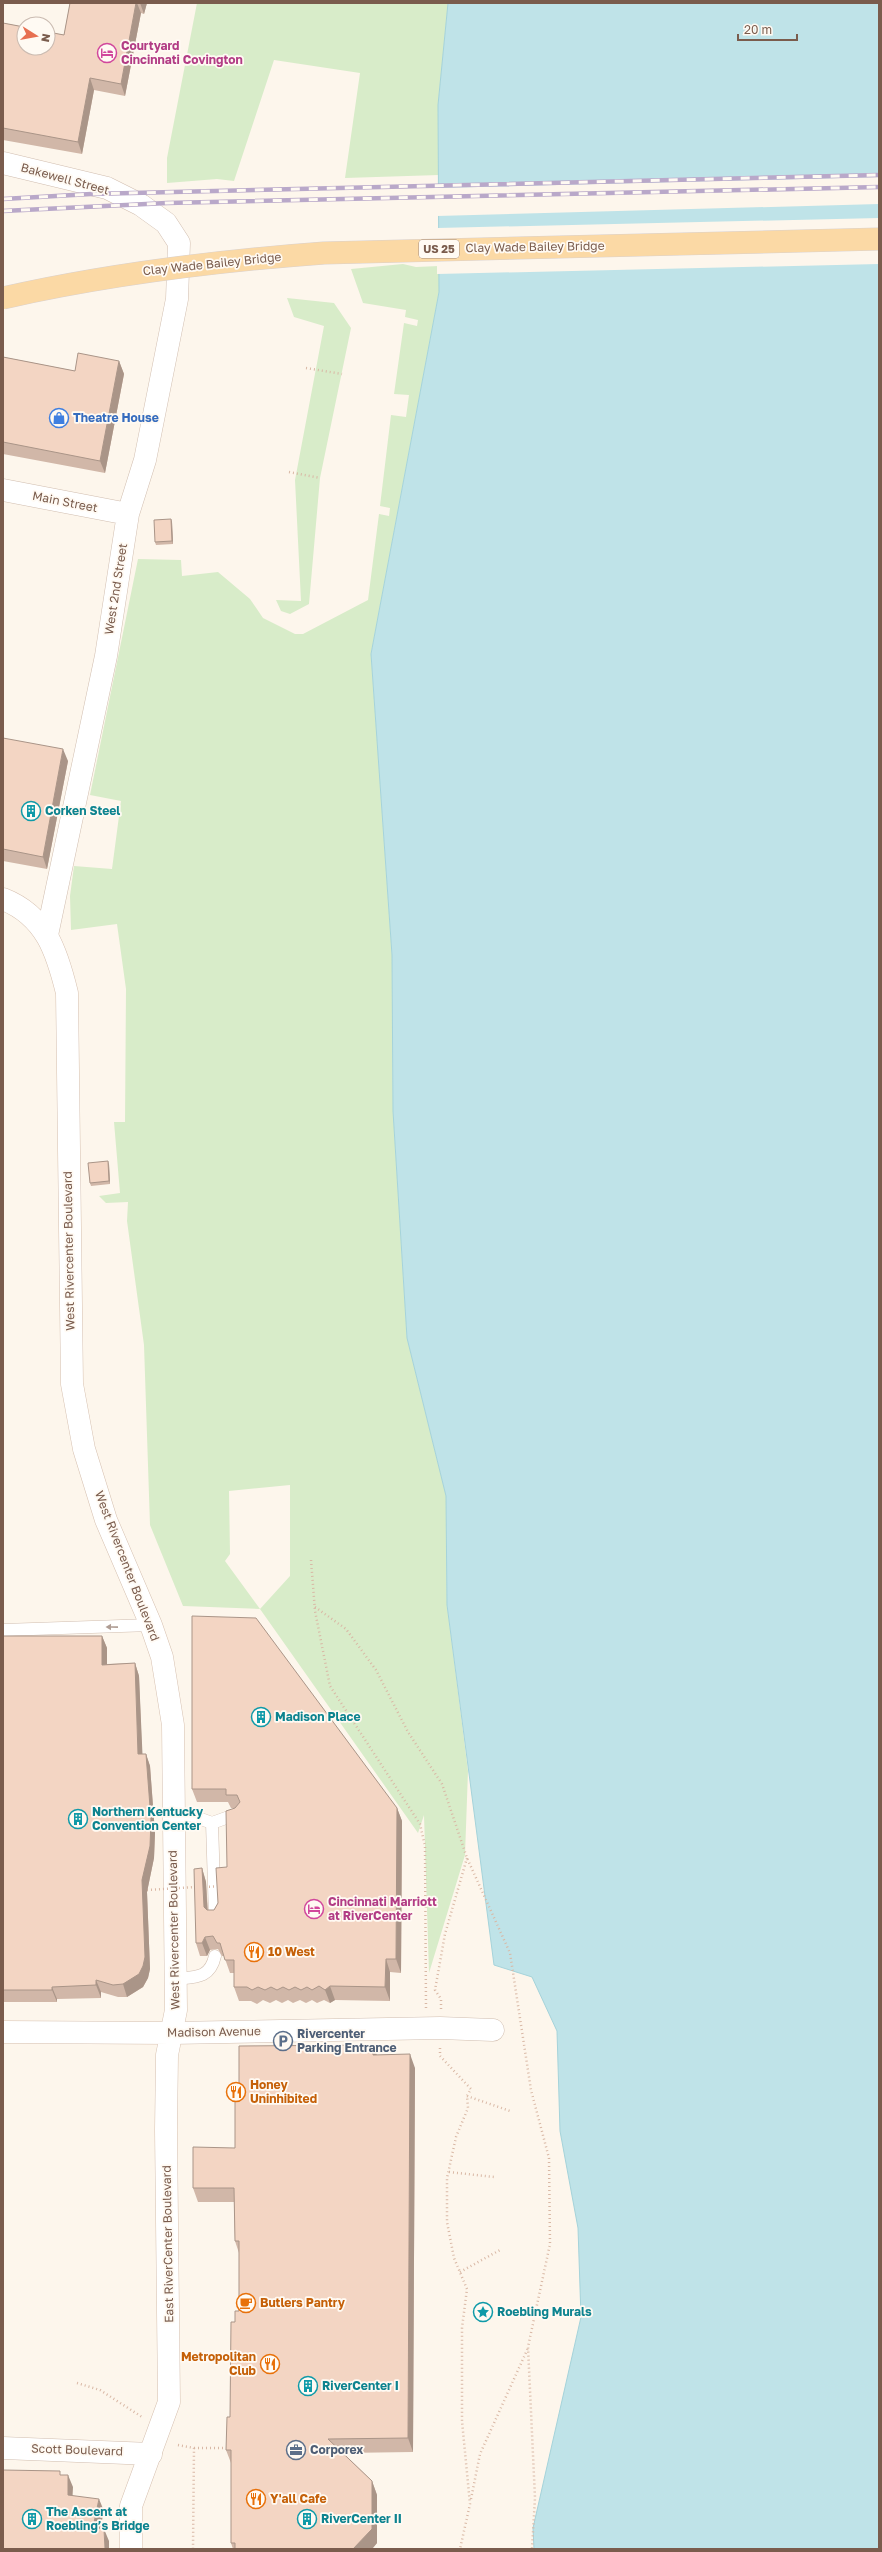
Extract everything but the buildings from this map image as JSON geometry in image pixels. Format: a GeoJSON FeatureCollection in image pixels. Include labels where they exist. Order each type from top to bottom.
{"type":"FeatureCollection","features":[{"type":"Feature","properties":{"kind":"main road","name":"Clay Wade Bailey Bridge"},"geometry":{"type":"LineString","coordinates":[[3,298],[135,272],[234,260],[324,252],[879,238]]}},
{"type":"Feature","properties":{"kind":"street","name":"Bakewell Street"},"geometry":{"type":"LineString","coordinates":[[3,163],[112,191],[142,205],[166,223],[179,243]]}},
{"type":"Feature","properties":{"kind":"street","name":"West 2nd Street"},"geometry":{"type":"LineString","coordinates":[[47,935],[106,656],[128,514],[145,460],[177,299],[179,243]]}},
{"type":"Feature","properties":{"kind":"street","name":"Main Street"},"geometry":{"type":"LineString","coordinates":[[3,490],[128,514]]}},
{"type":"Feature","properties":{"kind":"street","name":"West Rivercenter Boulevard"},"geometry":{"type":"LineString","coordinates":[[3,899],[36,920],[47,935],[58,957],[67,993],[72,1384],[84,1449],[106,1520],[151,1625],[162,1657],[173,1726],[176,2010],[172,2033]]}},
{"type":"Feature","properties":{"kind":"street","name":"Madison Avenue"},"geometry":{"type":"LineString","coordinates":[[3,2032],[172,2033],[433,2028],[493,2030]]}},
{"type":"Feature","properties":{"kind":"street","name":"East RiverCenter Boulevard"},"geometry":{"type":"LineString","coordinates":[[131,2549],[131,2506],[152,2454],[169,2402],[166,2130],[167,2055],[172,2033]]}},
{"type":"Feature","properties":{"kind":"street","name":"Scott Boulevard"},"geometry":{"type":"LineString","coordinates":[[3,2448],[152,2454]]}},
{"type":"Feature","properties":{"kind":"lane"},"geometry":{"type":"LineString","coordinates":[[3,1630],[151,1625]]}},
{"type":"Feature","properties":{"kind":"lane"},"geometry":{"type":"LineString","coordinates":[[173,1816],[190,1815],[212,1823],[237,1814]]}},
{"type":"Feature","properties":{"kind":"lane"},"geometry":{"type":"LineString","coordinates":[[212,1823],[215,1918]]}},
{"type":"Feature","properties":{"kind":"lane"},"geometry":{"type":"LineString","coordinates":[[175,1979],[202,1976],[212,1967],[215,1956]]}},
{"type":"Feature","properties":{"kind":"path"},"geometry":{"type":"LineString","coordinates":[[306,368],[342,374]]}},
{"type":"Feature","properties":{"kind":"path"},"geometry":{"type":"LineString","coordinates":[[289,472],[320,478]]}},
{"type":"Feature","properties":{"kind":"path"},"geometry":{"type":"LineString","coordinates":[[311,1560],[315,1607],[330,1686],[420,1824],[425,1846],[433,2028],[440,2056],[471,2090],[467,2096],[468,2108],[456,2137],[448,2172],[447,2222],[454,2258],[467,2289],[462,2328],[462,2421],[470,2504]]}},
{"type":"Feature","properties":{"kind":"path"},"geometry":{"type":"LineString","coordinates":[[315,1607],[346,1629],[376,1670],[408,1732],[442,1784],[467,1858],[510,1953],[531,2090],[549,2158],[550,2244],[528,2347],[480,2454],[459,2549]]}},
{"type":"Feature","properties":{"kind":"path"},"geometry":{"type":"LineString","coordinates":[[433,2028],[441,1999],[435,1990],[445,1934],[467,1858]]}},
{"type":"Feature","properties":{"kind":"path"},"geometry":{"type":"LineString","coordinates":[[147,1890],[225,1886]]}},
{"type":"Feature","properties":{"kind":"path"},"geometry":{"type":"LineString","coordinates":[[467,2096],[510,2111]]}},
{"type":"Feature","properties":{"kind":"path"},"geometry":{"type":"LineString","coordinates":[[448,2172],[494,2177]]}},
{"type":"Feature","properties":{"kind":"path"},"geometry":{"type":"LineString","coordinates":[[460,2272],[500,2250]]}},
{"type":"Feature","properties":{"kind":"path"},"geometry":{"type":"LineString","coordinates":[[528,2347],[535,2498],[532,2549]]}},
{"type":"Feature","properties":{"kind":"path"},"geometry":{"type":"LineString","coordinates":[[77,2383],[100,2390],[144,2419]]}},
{"type":"Feature","properties":{"kind":"path"},"geometry":{"type":"LineString","coordinates":[[178,2445],[194,2448],[232,2449]]}},
{"type":"Feature","properties":{"kind":"path"},"geometry":{"type":"LineString","coordinates":[[193,2549],[194,2448]]}},
{"type":"Feature","properties":{"kind":"green space"},"geometry":{"type":"Polygon","coordinates":[[[197,3],[448,3],[438,105],[439,175],[345,178],[360,73],[274,60],[234,181],[217,179],[167,183],[167,158],[197,3]]]}},
{"type":"Feature","properties":{"kind":"green space"},"geometry":{"type":"Polygon","coordinates":[[[403,264],[416,267],[439,266],[439,292],[371,654],[392,955],[393,1111],[407,1338],[446,1496],[447,1605],[468,1771],[465,1855],[429,1973],[424,1815],[418,1833],[260,1609],[183,1606],[150,1525],[144,1345],[127,1221],[128,1202],[106,1203],[99,1196],[120,1193],[114,1122],[125,1122],[126,989],[117,924],[71,930],[70,896],[74,866],[112,869],[121,801],[90,795],[138,559],[181,560],[182,576],[218,572],[250,599],[263,618],[295,634],[303,634],[368,600],[379,514],[389,516],[390,508],[380,506],[391,415],[406,417],[409,395],[394,394],[404,323],[417,326],[418,320],[405,317],[406,310],[363,303],[351,269],[403,264]],[[290,1485],[229,1491],[230,1554],[225,1561],[260,1609],[290,1576],[290,1485]]]}},
{"type":"Feature","properties":{"kind":"green space"},"geometry":{"type":"Polygon","coordinates":[[[287,298],[334,303],[351,328],[320,478],[309,604],[290,614],[281,611],[276,600],[301,601],[295,480],[324,326],[294,317],[287,298]]]}},
{"type":"Feature","properties":{"kind":"water"},"geometry":{"type":"Polygon","coordinates":[[[448,3],[879,3],[879,2549],[534,2549],[533,2528],[581,2317],[578,2228],[560,2131],[557,2031],[532,1977],[494,1965],[447,1605],[446,1496],[407,1338],[393,1111],[392,955],[371,654],[439,292],[438,105],[448,3]]]}},
{"type":"Feature","properties":{"kind":"pier"},"geometry":{"type":"Polygon","coordinates":[[[879,177],[879,204],[437,216],[437,188],[879,177]]]}},
{"type":"Feature","properties":{"kind":"pier"},"geometry":{"type":"Polygon","coordinates":[[[879,218],[879,264],[437,274],[437,228],[879,218]]]}},
{"type":"Feature","properties":{"kind":"railway"},"geometry":{"type":"LineString","coordinates":[[3,199],[91,194],[879,175]]}},
{"type":"Feature","properties":{"kind":"railway"},"geometry":{"type":"LineString","coordinates":[[3,211],[167,203],[879,187]]}},
{"type":"Feature","properties":{"kind":"place","name":"Courtyard Cincinnati Covington"},"geometry":{"type":"Point","coordinates":[107,53]}},
{"type":"Feature","properties":{"kind":"place","name":"Theatre House"},"geometry":{"type":"Point","coordinates":[59,418]}},
{"type":"Feature","properties":{"kind":"place","name":"Corken Steel"},"geometry":{"type":"Point","coordinates":[31,811]}},
{"type":"Feature","properties":{"kind":"place","name":"Madison Place"},"geometry":{"type":"Point","coordinates":[261,1717]}},
{"type":"Feature","properties":{"kind":"place","name":"Northern Kentucky Convention Center"},"geometry":{"type":"Point","coordinates":[78,1819]}},
{"type":"Feature","properties":{"kind":"place","name":"Cincinnati Marriott at RiverCenter"},"geometry":{"type":"Point","coordinates":[314,1909]}},
{"type":"Feature","properties":{"kind":"place","name":"10 West"},"geometry":{"type":"Point","coordinates":[254,1952]}},
{"type":"Feature","properties":{"kind":"place","name":"Rivercenter Parking Entrance"},"geometry":{"type":"Point","coordinates":[283,2041]}},
{"type":"Feature","properties":{"kind":"place","name":"Honey Uninhibited"},"geometry":{"type":"Point","coordinates":[236,2092]}},
{"type":"Feature","properties":{"kind":"place","name":"Butlers Pantry"},"geometry":{"type":"Point","coordinates":[246,2303]}},
{"type":"Feature","properties":{"kind":"place","name":"Roebling Murals"},"geometry":{"type":"Point","coordinates":[483,2312]}},
{"type":"Feature","properties":{"kind":"place","name":"Metropolitan Club"},"geometry":{"type":"Point","coordinates":[270,2364]}},
{"type":"Feature","properties":{"kind":"place","name":"RiverCenter I"},"geometry":{"type":"Point","coordinates":[308,2386]}},
{"type":"Feature","properties":{"kind":"place","name":"Corporex"},"geometry":{"type":"Point","coordinates":[296,2450]}},
{"type":"Feature","properties":{"kind":"place","name":"Y'all Cafe"},"geometry":{"type":"Point","coordinates":[256,2499]}},
{"type":"Feature","properties":{"kind":"place","name":"The Ascent at Roebling’s Bridge"},"geometry":{"type":"Point","coordinates":[32,2519]}},
{"type":"Feature","properties":{"kind":"place","name":"RiverCenter II"},"geometry":{"type":"Point","coordinates":[307,2519]}}]}
